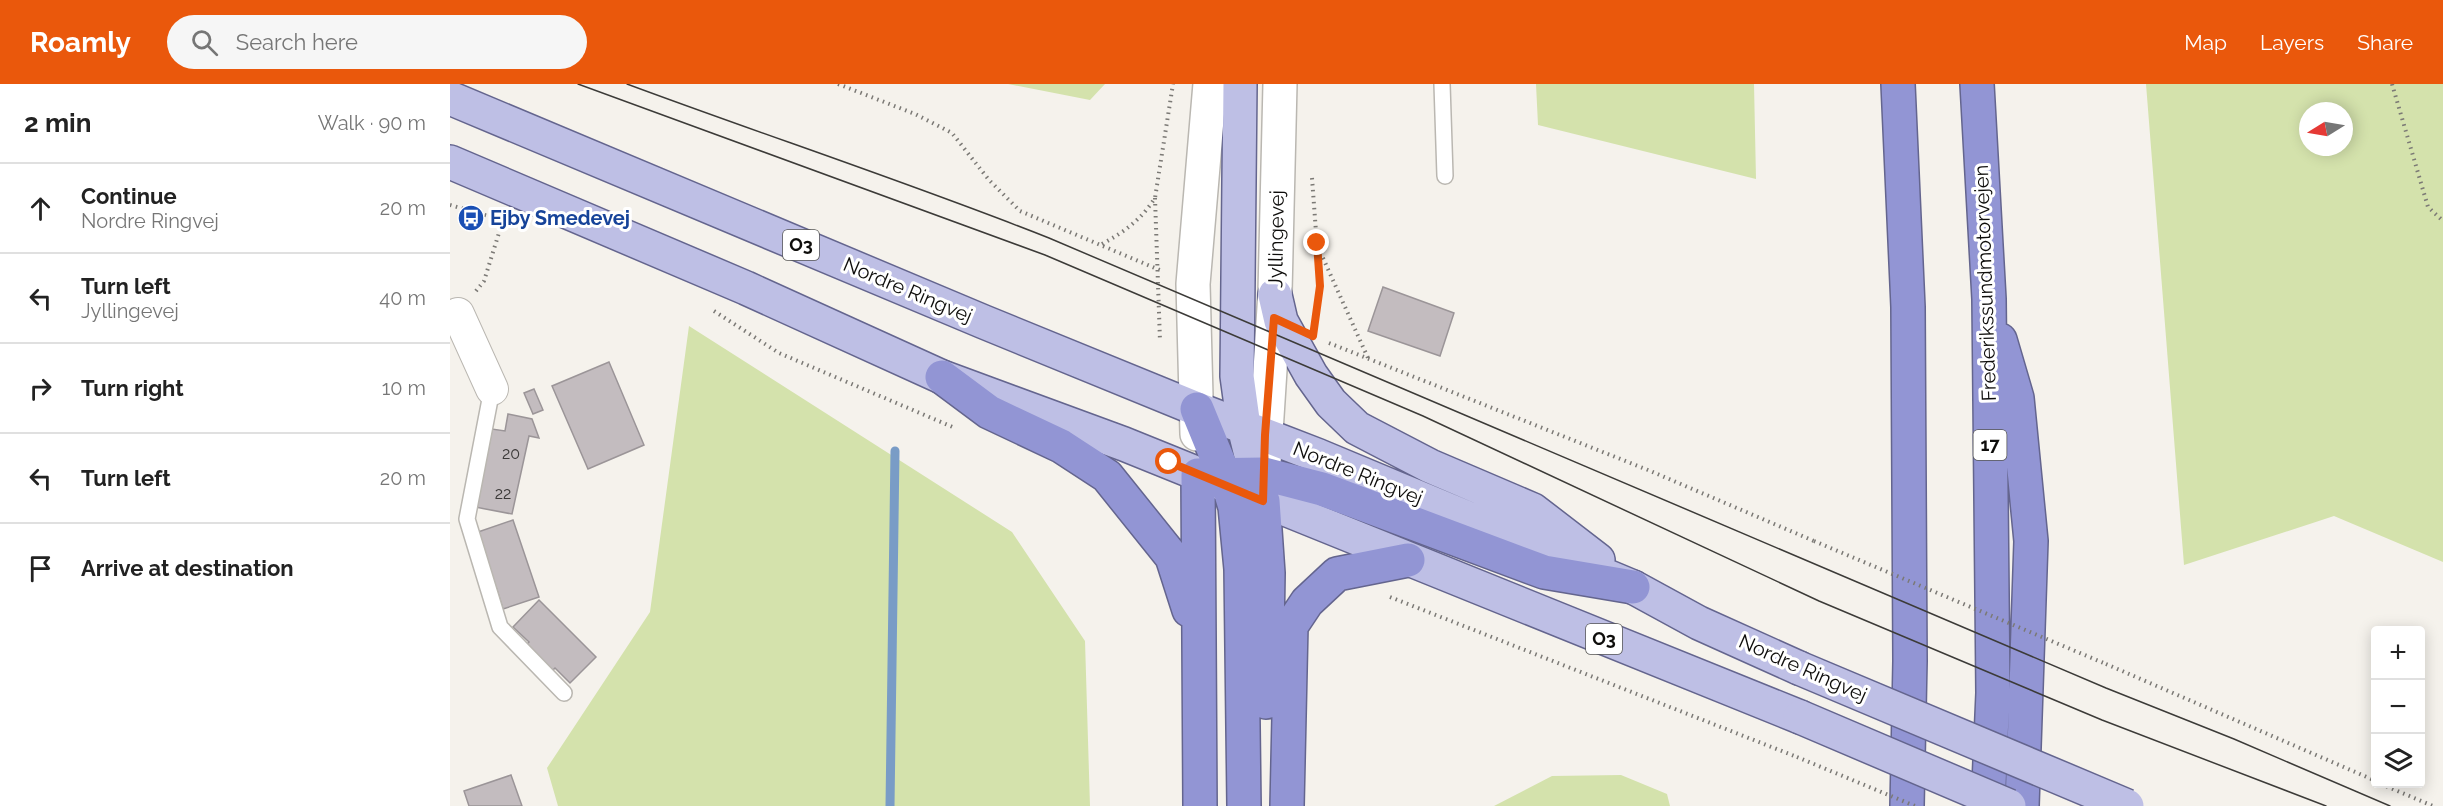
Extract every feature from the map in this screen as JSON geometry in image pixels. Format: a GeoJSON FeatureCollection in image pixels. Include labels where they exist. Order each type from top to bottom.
{"type":"FeatureCollection","features":[{"type":"Feature","properties":{"kind":"highway"},"geometry":{"type":"LineString","coordinates":[[1898,84],[1908,307],[1910,661],[1907,806]]}},
{"type":"Feature","properties":{"kind":"highway","name":"Frederikssundmotorvejen"},"geometry":{"type":"LineString","coordinates":[[1977,84],[1989,299],[1993,693],[1988,806]]}},
{"type":"Feature","properties":{"kind":"highway"},"geometry":{"type":"LineString","coordinates":[[1989,299],[2017,398],[2031,541],[2022,806]]}},
{"type":"Feature","properties":{"kind":"highway","name":"O3"},"geometry":{"type":"LineString","coordinates":[[942,377],[989,412],[1061,446],[1107,476],[1172,557],[1199,639]]}},
{"type":"Feature","properties":{"kind":"highway"},"geometry":{"type":"LineString","coordinates":[[1197,409],[1239,481],[1268,573],[1264,806]]}},
{"type":"Feature","properties":{"kind":"highway"},"geometry":{"type":"LineString","coordinates":[[1239,481],[1322,489],[1544,572],[1633,587]]}},
{"type":"Feature","properties":{"kind":"highway"},"geometry":{"type":"LineString","coordinates":[[1200,806],[1199,639],[1239,481]]}},
{"type":"Feature","properties":{"kind":"highway"},"geometry":{"type":"LineString","coordinates":[[1239,481],[1235,507],[1241,569],[1244,806]]}},
{"type":"Feature","properties":{"kind":"highway"},"geometry":{"type":"LineString","coordinates":[[1287,806],[1291,626],[1307,602],[1337,574],[1408,560]]}},
{"type":"Feature","properties":{"kind":"main road"},"geometry":{"type":"LineString","coordinates":[[1239,84],[1237,376],[1255,431]]}},
{"type":"Feature","properties":{"kind":"main road","name":"Nordre Ringvej"},"geometry":{"type":"LineString","coordinates":[[450,98],[1197,409],[1633,587],[1700,623],[1799,668],[2127,806]]}},
{"type":"Feature","properties":{"kind":"main road","name":"O3"},"geometry":{"type":"LineString","coordinates":[[450,162],[746,288],[942,377],[1124,444],[1239,481],[1408,560],[1800,717],[2008,806]]}},
{"type":"Feature","properties":{"kind":"main road"},"geometry":{"type":"LineString","coordinates":[[1278,308],[1311,375],[1331,403],[1357,428],[1430,466],[1533,510],[1633,587]]}},
{"type":"Feature","properties":{"kind":"street"},"geometry":{"type":"LineString","coordinates":[[1197,409],[1193,284],[1209,84]]}},
{"type":"Feature","properties":{"kind":"street","name":"Jyllingevej"},"geometry":{"type":"LineString","coordinates":[[1239,481],[1255,431],[1278,308],[1280,84]]}},
{"type":"Feature","properties":{"kind":"street"},"geometry":{"type":"LineString","coordinates":[[454,315],[492,389]]}},
{"type":"Feature","properties":{"kind":"lane"},"geometry":{"type":"LineString","coordinates":[[1442,84],[1444,176]]}},
{"type":"Feature","properties":{"kind":"lane"},"geometry":{"type":"LineString","coordinates":[[492,389],[467,519],[500,627],[564,693]]}},
{"type":"Feature","properties":{"kind":"path"},"geometry":{"type":"LineString","coordinates":[[838,84],[915,114],[952,133],[989,180],[1020,211],[1193,284]]}},
{"type":"Feature","properties":{"kind":"path"},"geometry":{"type":"LineString","coordinates":[[1101,244],[1127,231],[1155,198],[1173,84]]}},
{"type":"Feature","properties":{"kind":"path"},"geometry":{"type":"LineString","coordinates":[[2392,84],[2428,207],[2443,220]]}},
{"type":"Feature","properties":{"kind":"path"},"geometry":{"type":"LineString","coordinates":[[1312,176],[1320,286],[1313,336]]}},
{"type":"Feature","properties":{"kind":"path"},"geometry":{"type":"LineString","coordinates":[[454,315],[484,281],[503,220]]}},
{"type":"Feature","properties":{"kind":"path"},"geometry":{"type":"LineString","coordinates":[[1317,243],[1368,359]]}},
{"type":"Feature","properties":{"kind":"path"},"geometry":{"type":"LineString","coordinates":[[1278,308],[1313,336],[1648,470],[2371,779]]}},
{"type":"Feature","properties":{"kind":"path"},"geometry":{"type":"LineString","coordinates":[[1797,757],[1915,806]]}},
{"type":"Feature","properties":{"kind":"path"},"geometry":{"type":"LineString","coordinates":[[2392,788],[2433,806]]}},
{"type":"Feature","properties":{"kind":"green space"},"geometry":{"type":"Polygon","coordinates":[[[1008,84],[1105,84],[1090,100],[1008,84]]]}},
{"type":"Feature","properties":{"kind":"green space"},"geometry":{"type":"Polygon","coordinates":[[[1536,84],[1754,84],[1756,179],[1538,125],[1536,84]]]}},
{"type":"Feature","properties":{"kind":"green space"},"geometry":{"type":"Polygon","coordinates":[[[2146,84],[2443,84],[2443,562],[2334,516],[2184,565],[2146,84]]]}},
{"type":"Feature","properties":{"kind":"green space"},"geometry":{"type":"Polygon","coordinates":[[[689,326],[1012,532],[1085,641],[1090,806],[558,806],[547,768],[650,612],[689,326]]]}},
{"type":"Feature","properties":{"kind":"green space"},"geometry":{"type":"Polygon","coordinates":[[[1621,775],[1667,794],[1670,806],[1494,806],[1552,776],[1621,775]]]}},
{"type":"Feature","properties":{"kind":"building"},"geometry":{"type":"Polygon","coordinates":[[[1383,287],[1454,313],[1440,356],[1368,331],[1383,287]]]}},
{"type":"Feature","properties":{"kind":"building"},"geometry":{"type":"Polygon","coordinates":[[[609,362],[644,445],[588,469],[552,386],[609,362]]]}},
{"type":"Feature","properties":{"kind":"building"},"geometry":{"type":"Polygon","coordinates":[[[534,389],[543,410],[533,414],[524,393],[534,389]]]}},
{"type":"Feature","properties":{"kind":"building"},"geometry":{"type":"Polygon","coordinates":[[[508,414],[532,419],[539,438],[529,436],[512,514],[475,507],[481,449],[488,451],[492,429],[505,431],[508,414]]]}},
{"type":"Feature","properties":{"kind":"building"},"geometry":{"type":"Polygon","coordinates":[[[513,520],[539,597],[503,609],[496,587],[490,589],[478,532],[513,520]]]}},
{"type":"Feature","properties":{"kind":"building"},"geometry":{"type":"Polygon","coordinates":[[[539,600],[596,657],[570,683],[555,668],[550,673],[524,647],[529,642],[513,627],[539,600]]]}},
{"type":"Feature","properties":{"kind":"building"},"geometry":{"type":"Polygon","coordinates":[[[511,775],[522,806],[469,806],[464,791],[511,775]]]}},
{"type":"Feature","properties":{"kind":"waterway"},"geometry":{"type":"LineString","coordinates":[[890,806],[895,451]]}},
{"type":"Feature","properties":{"kind":"tram line"},"geometry":{"type":"LineString","coordinates":[[578,84],[1045,255],[1423,416],[1819,601],[2102,720],[2326,806]]}},
{"type":"Feature","properties":{"kind":"tram line"},"geometry":{"type":"LineString","coordinates":[[627,84],[1049,238],[2106,688],[2234,739],[2390,806]]}},
{"type":"Feature","properties":{"kind":"place","name":"Ejby Smedevej"},"geometry":{"type":"Point","coordinates":[471,218]}},
{"type":"Feature","properties":{"kind":"route"},"geometry":{"type":"LineString","coordinates":[[1169,462],[1263,501],[1265,435],[1274,318],[1313,336],[1320,286],[1317,243]]}}]}
